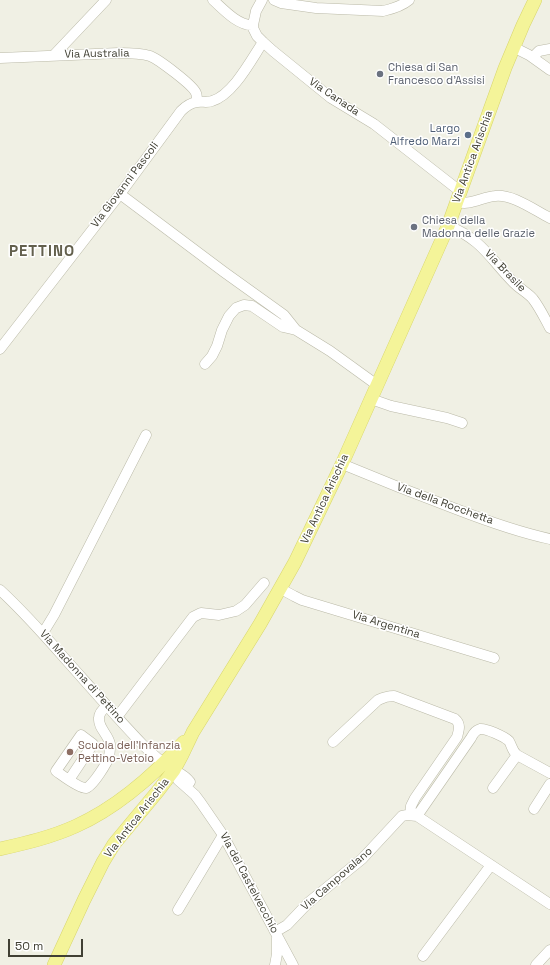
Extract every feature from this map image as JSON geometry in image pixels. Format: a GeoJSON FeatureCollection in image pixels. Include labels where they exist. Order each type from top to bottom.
{"type":"FeatureCollection","features":[{"type":"Feature","properties":{"kind":"main road","name":"Via Antica Arischia"},"geometry":{"type":"LineString","coordinates":[[54,965],[103,862],[114,844],[158,791],[169,767],[182,756],[193,732],[281,589],[307,539],[448,226],[513,47],[535,0]]}},
{"type":"Feature","properties":{"kind":"main road"},"geometry":{"type":"LineString","coordinates":[[0,849],[37,840],[76,826],[106,810],[169,767],[193,732]]}},
{"type":"Feature","properties":{"kind":"main road"},"geometry":{"type":"LineString","coordinates":[[131,793],[137,790],[146,792],[148,795],[147,805]]}},
{"type":"Feature","properties":{"kind":"street"},"geometry":{"type":"LineString","coordinates":[[54,55],[106,0]]}},
{"type":"Feature","properties":{"kind":"street"},"geometry":{"type":"LineString","coordinates":[[213,0],[238,21],[248,25],[253,25],[256,11],[262,0]]}},
{"type":"Feature","properties":{"kind":"street"},"geometry":{"type":"LineString","coordinates":[[274,0],[281,3],[322,4],[382,11],[398,7],[409,0]]}},
{"type":"Feature","properties":{"kind":"street","name":"Via Canada"},"geometry":{"type":"LineString","coordinates":[[253,25],[253,28],[262,42],[331,98],[374,124],[459,197]]}},
{"type":"Feature","properties":{"kind":"street","name":"Via Giovanni Pascoli"},"geometry":{"type":"LineString","coordinates":[[0,349],[120,194],[181,111],[191,104],[212,101],[228,91],[238,80],[262,42]]}},
{"type":"Feature","properties":{"kind":"street"},"geometry":{"type":"LineString","coordinates":[[513,47],[550,70]]}},
{"type":"Feature","properties":{"kind":"street"},"geometry":{"type":"LineString","coordinates":[[532,58],[539,51],[550,49]]}},
{"type":"Feature","properties":{"kind":"street","name":"Via Australia"},"geometry":{"type":"LineString","coordinates":[[0,58],[119,53],[135,53],[150,56],[190,85],[196,92],[198,102]]}},
{"type":"Feature","properties":{"kind":"street"},"geometry":{"type":"LineString","coordinates":[[120,194],[284,315],[296,330]]}},
{"type":"Feature","properties":{"kind":"street"},"geometry":{"type":"LineString","coordinates":[[459,197],[464,203],[496,196],[505,196],[550,218]]}},
{"type":"Feature","properties":{"kind":"street","name":"Via Brasile"},"geometry":{"type":"LineString","coordinates":[[448,226],[471,237],[483,248],[514,283],[530,296],[550,328]]}},
{"type":"Feature","properties":{"kind":"street"},"geometry":{"type":"LineString","coordinates":[[205,364],[212,356],[229,316],[236,308],[244,305],[252,306],[283,327],[296,330],[330,351],[377,385]]}},
{"type":"Feature","properties":{"kind":"street"},"geometry":{"type":"LineString","coordinates":[[371,399],[391,406],[447,418],[462,423]]}},
{"type":"Feature","properties":{"kind":"street"},"geometry":{"type":"LineString","coordinates":[[43,633],[54,615],[146,435]]}},
{"type":"Feature","properties":{"kind":"street","name":"Via della Rocchetta"},"geometry":{"type":"LineString","coordinates":[[342,464],[476,517],[550,539]]}},
{"type":"Feature","properties":{"kind":"street"},"geometry":{"type":"LineString","coordinates":[[117,717],[194,617],[201,613],[219,615],[236,611],[245,605],[264,583]]}},
{"type":"Feature","properties":{"kind":"street","name":"Via Argentina"},"geometry":{"type":"LineString","coordinates":[[281,589],[302,600],[494,658]]}},
{"type":"Feature","properties":{"kind":"street","name":"Via Madonna di Pettino"},"geometry":{"type":"LineString","coordinates":[[0,590],[43,633],[144,746],[169,767]]}},
{"type":"Feature","properties":{"kind":"street"},"geometry":{"type":"LineString","coordinates":[[333,742],[378,700],[384,697],[394,696],[455,719],[459,724],[457,737],[415,798],[411,806],[414,815],[550,904]]}},
{"type":"Feature","properties":{"kind":"street"},"geometry":{"type":"LineString","coordinates":[[69,780],[81,787],[89,787],[108,760],[110,744],[108,737],[100,725],[99,718],[100,712],[107,706]]}},
{"type":"Feature","properties":{"kind":"street","name":"Via Campovalano"},"geometry":{"type":"LineString","coordinates":[[276,933],[287,925],[309,902],[362,859],[402,816],[414,815],[479,729],[487,730],[505,738],[516,755],[550,773]]}},
{"type":"Feature","properties":{"kind":"street"},"geometry":{"type":"LineString","coordinates":[[493,788],[516,755]]}},
{"type":"Feature","properties":{"kind":"street","name":"Via del Castelvecchio"},"geometry":{"type":"LineString","coordinates":[[182,756],[188,785],[223,835],[291,963]]}},
{"type":"Feature","properties":{"kind":"street","name":"Via del Castelvecchio"},"geometry":{"type":"LineString","coordinates":[[169,767],[178,780],[188,785]]}},
{"type":"Feature","properties":{"kind":"street"},"geometry":{"type":"LineString","coordinates":[[534,809],[550,784]]}},
{"type":"Feature","properties":{"kind":"street"},"geometry":{"type":"LineString","coordinates":[[158,791],[169,787],[188,785]]}},
{"type":"Feature","properties":{"kind":"street"},"geometry":{"type":"LineString","coordinates":[[178,910],[223,835]]}},
{"type":"Feature","properties":{"kind":"street"},"geometry":{"type":"LineString","coordinates":[[423,956],[491,865]]}},
{"type":"Feature","properties":{"kind":"street"},"geometry":{"type":"LineString","coordinates":[[276,933],[276,965]]}},
{"type":"Feature","properties":{"kind":"street"},"geometry":{"type":"LineString","coordinates":[[536,965],[550,950]]}},
{"type":"Feature","properties":{"kind":"street"},"geometry":{"type":"LineString","coordinates":[[276,965],[283,960],[291,963]]}},
{"type":"Feature","properties":{"kind":"place","name":"Chiesa di San Francesco d'Assisi"},"geometry":{"type":"Point","coordinates":[380,74]}},
{"type":"Feature","properties":{"kind":"place","name":"Largo Alfredo Marzi"},"geometry":{"type":"Point","coordinates":[468,135]}},
{"type":"Feature","properties":{"kind":"place","name":"Chiesa della Madonna delle Grazie"},"geometry":{"type":"Point","coordinates":[414,227]}},
{"type":"Feature","properties":{"kind":"place","name":"Scuola dell'Infanzia Pettino-Vetoio"},"geometry":{"type":"Point","coordinates":[70,752]}},
{"type":"Feature","properties":{"kind":"district","name":"PETTINO"},"geometry":{"type":"Point","coordinates":[42,252]}}]}
